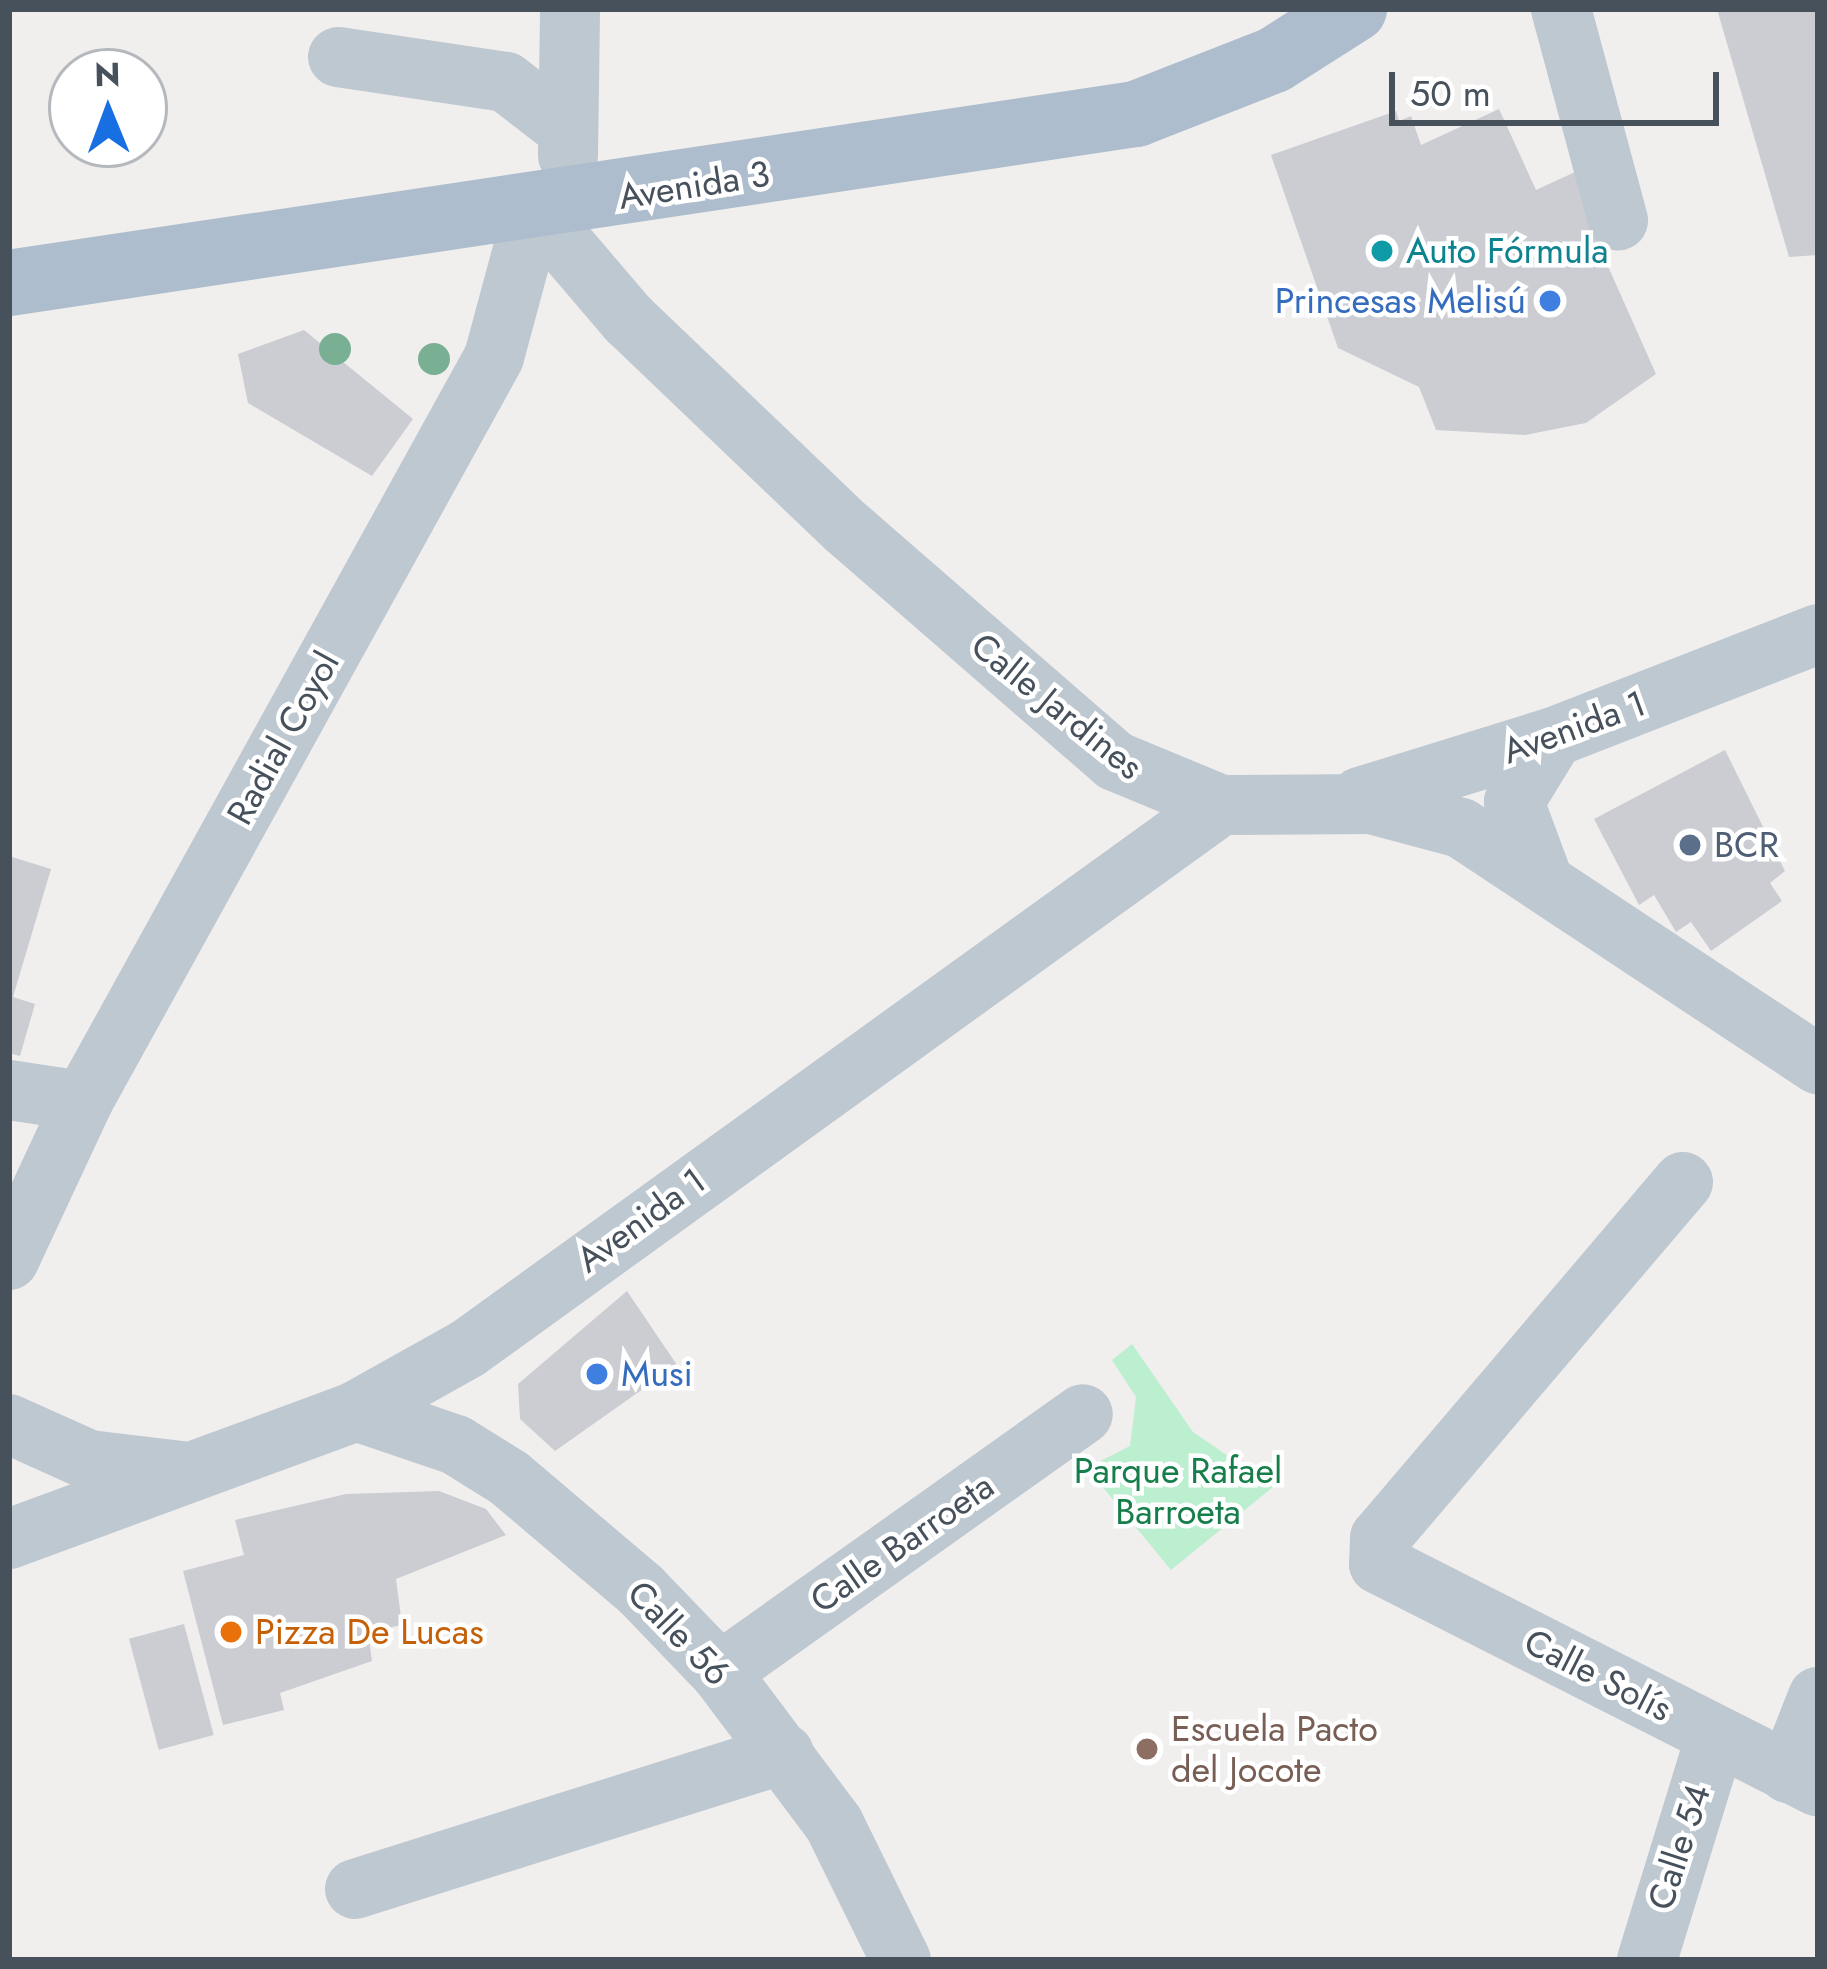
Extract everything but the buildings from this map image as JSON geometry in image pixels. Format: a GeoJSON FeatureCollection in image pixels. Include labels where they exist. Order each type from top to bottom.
{"type":"FeatureCollection","features":[{"type":"Feature","properties":{"kind":"main road","name":"Avenida 3"},"geometry":{"type":"LineString","coordinates":[[9,283],[552,206],[1136,114],[1274,60],[1354,9]]}},
{"type":"Feature","properties":{"kind":"street","name":"Radial Coyol"},"geometry":{"type":"LineString","coordinates":[[9,1260],[82,1101],[494,357],[552,206],[568,130],[570,9]]}},
{"type":"Feature","properties":{"kind":"street"},"geometry":{"type":"LineString","coordinates":[[1562,9],[1618,220]]}},
{"type":"Feature","properties":{"kind":"street"},"geometry":{"type":"LineString","coordinates":[[338,57],[506,82],[568,130]]}},
{"type":"Feature","properties":{"kind":"street","name":"Calle Jardines"},"geometry":{"type":"LineString","coordinates":[[552,206],[644,335],[1044,699],[1151,783],[1222,806],[1325,805],[1416,811],[1541,875],[1818,1064]]}},
{"type":"Feature","properties":{"kind":"street","name":"Avenida 1"},"geometry":{"type":"LineString","coordinates":[[1325,805],[1554,737],[1818,634]]}},
{"type":"Feature","properties":{"kind":"street"},"geometry":{"type":"LineString","coordinates":[[1541,875],[1514,802],[1554,737]]}},
{"type":"Feature","properties":{"kind":"street","name":"Avenida 1"},"geometry":{"type":"LineString","coordinates":[[9,1539],[356,1411],[466,1349],[1222,806]]}},
{"type":"Feature","properties":{"kind":"street"},"geometry":{"type":"LineString","coordinates":[[9,1090],[82,1101]]}},
{"type":"Feature","properties":{"kind":"street","name":"Calle Solís"},"geometry":{"type":"LineString","coordinates":[[1684,1182],[1380,1538],[1379,1564],[1803,1780]]}},
{"type":"Feature","properties":{"kind":"street","name":"Calle 56"},"geometry":{"type":"LineString","coordinates":[[356,1411],[456,1445],[509,1478],[721,1672],[834,1824],[901,1960]]}},
{"type":"Feature","properties":{"kind":"street","name":"Calle Barroeta"},"geometry":{"type":"LineString","coordinates":[[721,1672],[1083,1414]]}},
{"type":"Feature","properties":{"kind":"street"},"geometry":{"type":"LineString","coordinates":[[9,1424],[89,1460],[193,1472]]}},
{"type":"Feature","properties":{"kind":"street"},"geometry":{"type":"LineString","coordinates":[[1803,1780],[1818,1696]]}},
{"type":"Feature","properties":{"kind":"street","name":"Calle 54"},"geometry":{"type":"LineString","coordinates":[[1647,1960],[1715,1736]]}},
{"type":"Feature","properties":{"kind":"street"},"geometry":{"type":"LineString","coordinates":[[355,1889],[784,1754]]}},
{"type":"Feature","properties":{"kind":"green space","name":"Parque Rafael Barroeta"},"geometry":{"type":"Polygon","coordinates":[[[1132,1344],[1193,1432],[1273,1487],[1171,1570],[1087,1468],[1130,1446],[1136,1397],[1112,1360],[1132,1344]]]}},
{"type":"Feature","properties":{"kind":"place","name":"Auto Fórmula"},"geometry":{"type":"Point","coordinates":[1382,251]}},
{"type":"Feature","properties":{"kind":"place","name":"Princesas Melisú"},"geometry":{"type":"Point","coordinates":[1550,301]}},
{"type":"Feature","properties":{"kind":"place","name":"BCR"},"geometry":{"type":"Point","coordinates":[1690,845]}},
{"type":"Feature","properties":{"kind":"place","name":"Musi"},"geometry":{"type":"Point","coordinates":[597,1374]}},
{"type":"Feature","properties":{"kind":"place","name":"Pizza De Lucas"},"geometry":{"type":"Point","coordinates":[231,1632]}},
{"type":"Feature","properties":{"kind":"place","name":"Escuela Pacto del Jocote"},"geometry":{"type":"Point","coordinates":[1147,1749]}}]}
